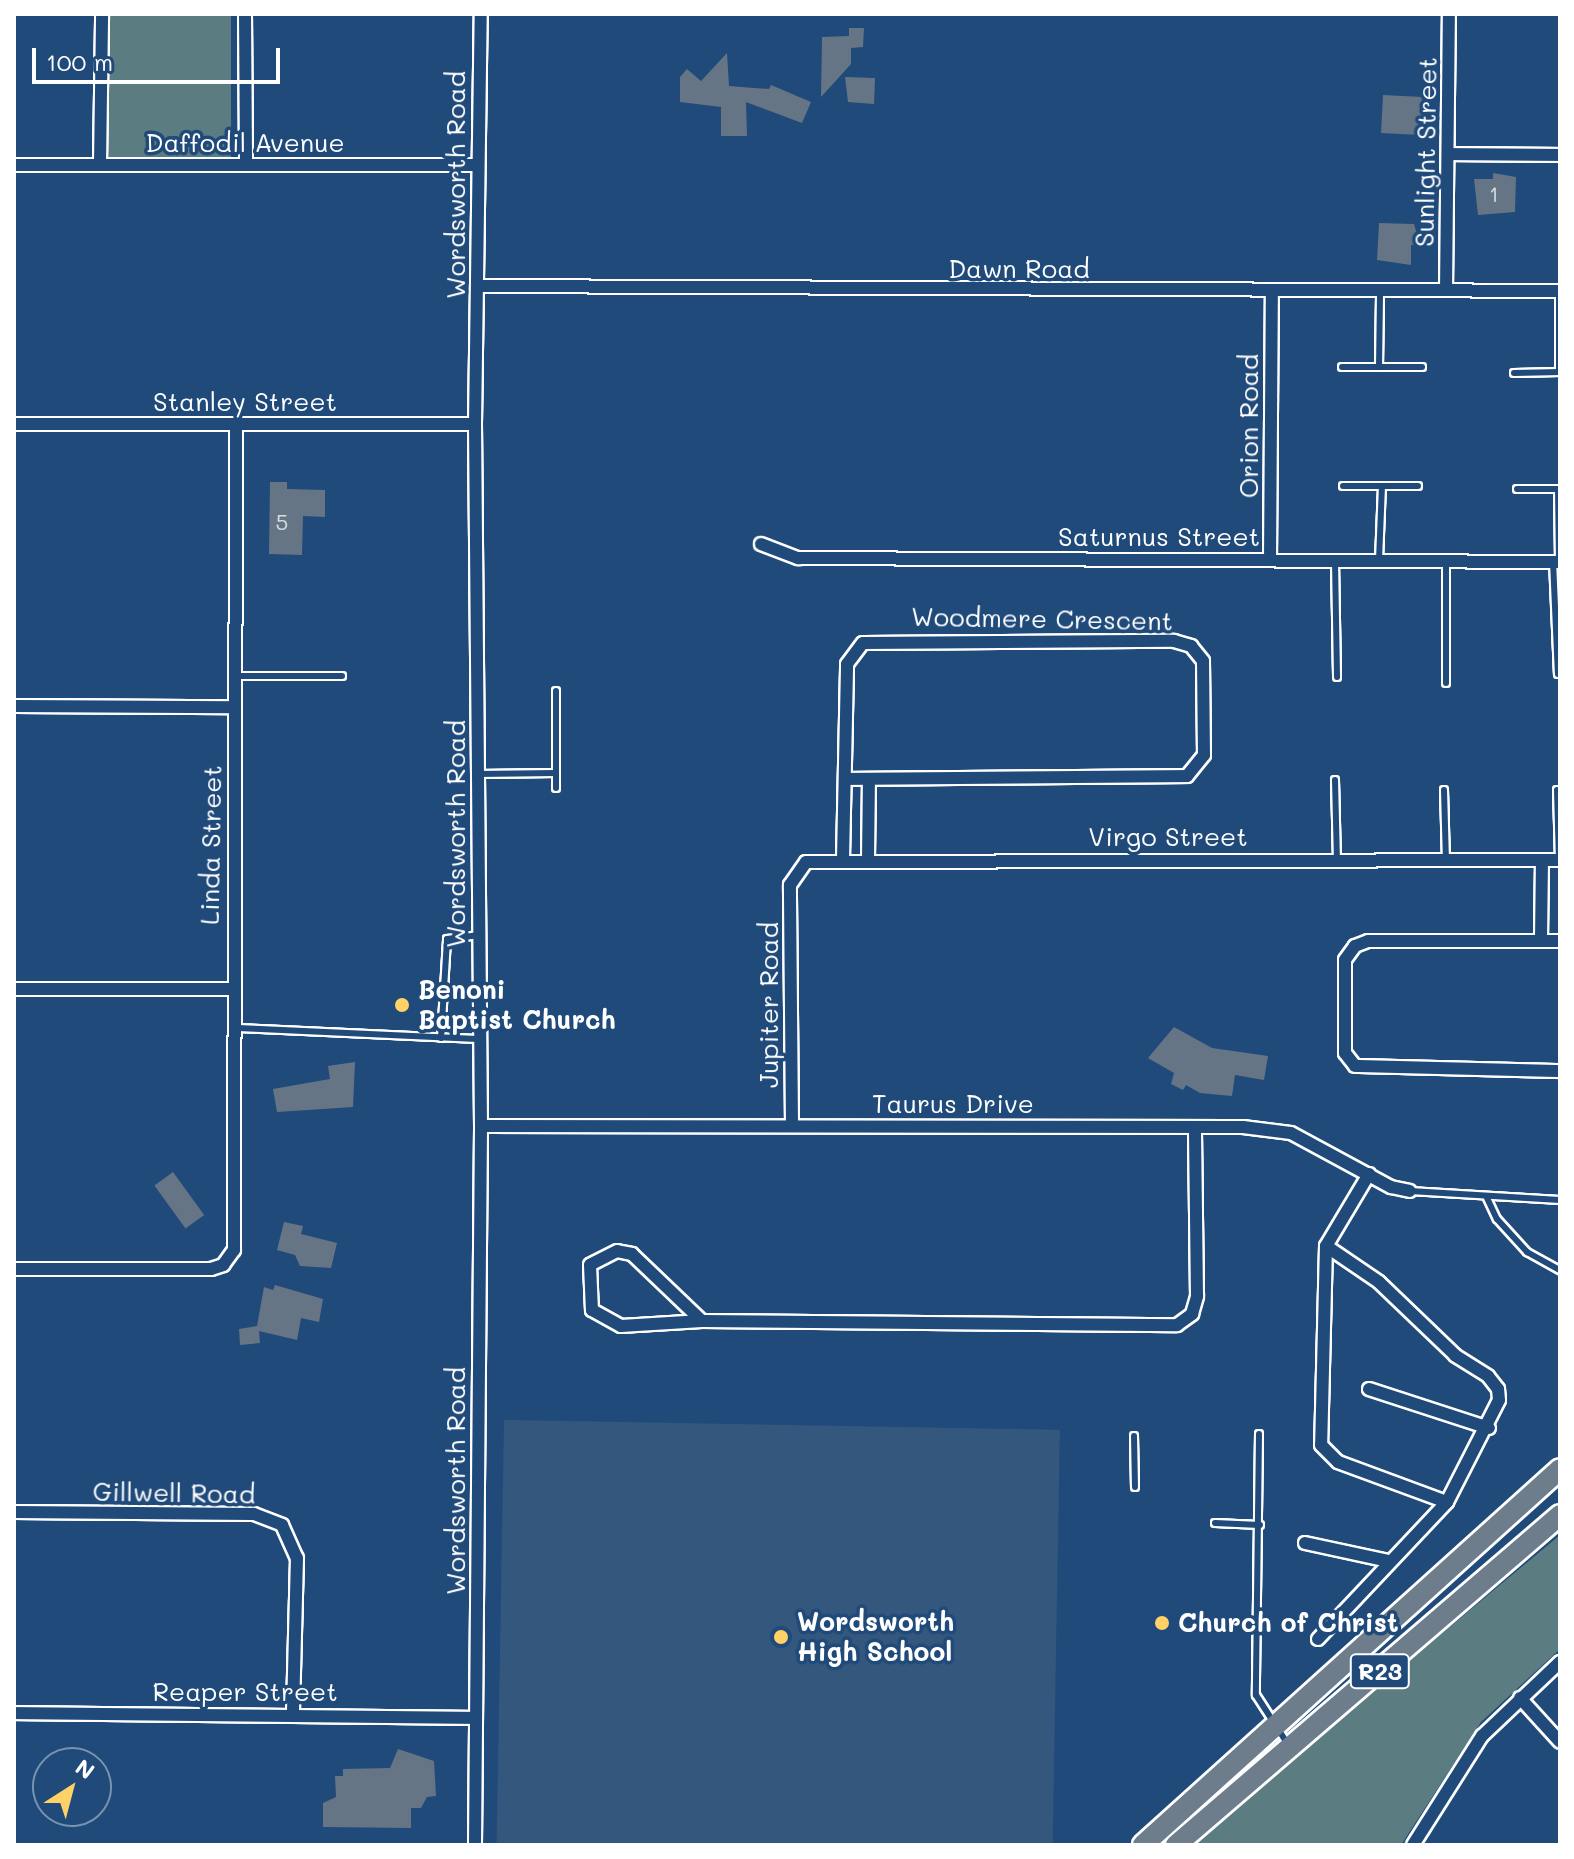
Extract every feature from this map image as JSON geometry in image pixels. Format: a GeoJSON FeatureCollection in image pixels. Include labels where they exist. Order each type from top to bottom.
{"type":"FeatureCollection","features":[{"type":"Feature","properties":{"kind":"main road","name":"R23"},"geometry":{"type":"LineString","coordinates":[[1143,1845],[1560,1469]]}},
{"type":"Feature","properties":{"kind":"main road"},"geometry":{"type":"LineString","coordinates":[[1525,1502],[1560,1483]]}},
{"type":"Feature","properties":{"kind":"main road","name":"R23"},"geometry":{"type":"LineString","coordinates":[[1176,1845],[1560,1515]]}},
{"type":"Feature","properties":{"kind":"main road"},"geometry":{"type":"LineString","coordinates":[[1461,1558],[1481,1586]]}},
{"type":"Feature","properties":{"kind":"street"},"geometry":{"type":"LineString","coordinates":[[100,164],[102,14]]}},
{"type":"Feature","properties":{"kind":"street"},"geometry":{"type":"LineString","coordinates":[[245,14],[246,165]]}},
{"type":"Feature","properties":{"kind":"street","name":"Wordsworth Road"},"geometry":{"type":"LineString","coordinates":[[475,1845],[481,1126],[475,424],[478,286],[476,165],[481,14]]}},
{"type":"Feature","properties":{"kind":"street","name":"Sunlight Street"},"geometry":{"type":"LineString","coordinates":[[1446,290],[1449,14]]}},
{"type":"Feature","properties":{"kind":"street"},"geometry":{"type":"LineString","coordinates":[[1448,154],[1560,155]]}},
{"type":"Feature","properties":{"kind":"street","name":"Daffodil Avenue"},"geometry":{"type":"LineString","coordinates":[[14,165],[476,165]]}},
{"type":"Feature","properties":{"kind":"street","name":"Dawn Road"},"geometry":{"type":"LineString","coordinates":[[478,286],[1272,293],[1560,291]]}},
{"type":"Feature","properties":{"kind":"street","name":"Orion Road"},"geometry":{"type":"LineString","coordinates":[[1270,560],[1272,293]]}},
{"type":"Feature","properties":{"kind":"street","name":"Stanley Street"},"geometry":{"type":"LineString","coordinates":[[14,424],[475,424]]}},
{"type":"Feature","properties":{"kind":"street","name":"Linda Street"},"geometry":{"type":"LineString","coordinates":[[14,1269],[211,1269],[226,1262],[236,1238],[231,989],[237,676],[236,425]]}},
{"type":"Feature","properties":{"kind":"street","name":"Saturnus Street"},"geometry":{"type":"LineString","coordinates":[[761,544],[798,558],[1557,562]]}},
{"type":"Feature","properties":{"kind":"street","name":"Woodmere Crescent"},"geometry":{"type":"LineString","coordinates":[[843,859],[847,664],[852,651],[872,639],[1174,641],[1191,646],[1203,661],[1204,755],[1187,776],[847,779]]}},
{"type":"Feature","properties":{"kind":"street"},"geometry":{"type":"LineString","coordinates":[[14,706],[235,707]]}},
{"type":"Feature","properties":{"kind":"street"},"geometry":{"type":"LineString","coordinates":[[868,859],[869,779]]}},
{"type":"Feature","properties":{"kind":"street","name":"Virgo Street"},"geometry":{"type":"LineString","coordinates":[[790,885],[806,862],[843,859],[1560,860]]}},
{"type":"Feature","properties":{"kind":"street"},"geometry":{"type":"LineString","coordinates":[[1541,940],[1542,860]]}},
{"type":"Feature","properties":{"kind":"street","name":"Jupiter Road"},"geometry":{"type":"LineString","coordinates":[[790,885],[792,1125]]}},
{"type":"Feature","properties":{"kind":"street"},"geometry":{"type":"LineString","coordinates":[[1560,941],[1368,941],[1355,946],[1345,960],[1345,1053],[1362,1070],[1560,1071]]}},
{"type":"Feature","properties":{"kind":"street"},"geometry":{"type":"LineString","coordinates":[[14,989],[231,989]]}},
{"type":"Feature","properties":{"kind":"street","name":"Taurus Drive"},"geometry":{"type":"LineString","coordinates":[[481,1126],[1195,1127],[1291,1133],[1369,1174],[1410,1191]]}},
{"type":"Feature","properties":{"kind":"street"},"geometry":{"type":"LineString","coordinates":[[702,1321],[632,1254],[617,1251],[590,1265],[588,1294],[592,1310],[621,1326],[702,1321],[1177,1325],[1192,1314],[1197,1296],[1195,1127]]}},
{"type":"Feature","properties":{"kind":"street"},"geometry":{"type":"LineString","coordinates":[[1369,1174],[1326,1246],[1322,1449],[1338,1462],[1447,1502]]}},
{"type":"Feature","properties":{"kind":"street"},"geometry":{"type":"LineString","coordinates":[[1318,1639],[1447,1502],[1489,1428],[1499,1400],[1495,1382],[1455,1355],[1379,1282],[1326,1246]]}},
{"type":"Feature","properties":{"kind":"street"},"geometry":{"type":"LineString","coordinates":[[1369,1389],[1489,1428]]}},
{"type":"Feature","properties":{"kind":"street","name":"Gillwell Road"},"geometry":{"type":"LineString","coordinates":[[14,1512],[254,1514],[282,1525],[297,1558],[293,1713]]}},
{"type":"Feature","properties":{"kind":"street"},"geometry":{"type":"LineString","coordinates":[[1305,1543],[1389,1561]]}},
{"type":"Feature","properties":{"kind":"street"},"geometry":{"type":"LineString","coordinates":[[1413,1845],[1463,1762],[1520,1698],[1560,1662]]}},
{"type":"Feature","properties":{"kind":"street"},"geometry":{"type":"LineString","coordinates":[[1520,1698],[1560,1742]]}},
{"type":"Feature","properties":{"kind":"street","name":"Reaper Street"},"geometry":{"type":"LineString","coordinates":[[14,1713],[293,1713],[476,1718]]}},
{"type":"Feature","properties":{"kind":"lane"},"geometry":{"type":"LineString","coordinates":[[1379,367],[1380,291]]}},
{"type":"Feature","properties":{"kind":"lane"},"geometry":{"type":"LineString","coordinates":[[1514,373],[1560,372],[1560,291]]}},
{"type":"Feature","properties":{"kind":"lane"},"geometry":{"type":"LineString","coordinates":[[1342,367],[1422,367]]}},
{"type":"Feature","properties":{"kind":"lane"},"geometry":{"type":"LineString","coordinates":[[1343,486],[1418,486]]}},
{"type":"Feature","properties":{"kind":"lane"},"geometry":{"type":"LineString","coordinates":[[1379,560],[1382,486]]}},
{"type":"Feature","properties":{"kind":"lane"},"geometry":{"type":"LineString","coordinates":[[1517,489],[1559,489],[1558,674]]}},
{"type":"Feature","properties":{"kind":"lane"},"geometry":{"type":"LineString","coordinates":[[1335,561],[1337,677]]}},
{"type":"Feature","properties":{"kind":"lane"},"geometry":{"type":"LineString","coordinates":[[1446,561],[1446,683]]}},
{"type":"Feature","properties":{"kind":"lane"},"geometry":{"type":"LineString","coordinates":[[237,676],[342,676]]}},
{"type":"Feature","properties":{"kind":"lane"},"geometry":{"type":"LineString","coordinates":[[556,691],[556,788]]}},
{"type":"Feature","properties":{"kind":"lane"},"geometry":{"type":"LineString","coordinates":[[478,774],[556,773]]}},
{"type":"Feature","properties":{"kind":"lane"},"geometry":{"type":"LineString","coordinates":[[1335,780],[1337,860]]}},
{"type":"Feature","properties":{"kind":"lane"},"geometry":{"type":"LineString","coordinates":[[1444,790],[1446,861]]}},
{"type":"Feature","properties":{"kind":"lane"},"geometry":{"type":"LineString","coordinates":[[1557,790],[1560,860]]}},
{"type":"Feature","properties":{"kind":"lane"},"geometry":{"type":"LineString","coordinates":[[441,1038],[447,939],[479,935]]}},
{"type":"Feature","properties":{"kind":"lane"},"geometry":{"type":"LineString","coordinates":[[232,1028],[480,1039]]}},
{"type":"Feature","properties":{"kind":"lane"},"geometry":{"type":"LineString","coordinates":[[1410,1191],[1560,1200]]}},
{"type":"Feature","properties":{"kind":"lane"},"geometry":{"type":"LineString","coordinates":[[1487,1198],[1497,1219],[1527,1252],[1560,1270]]}},
{"type":"Feature","properties":{"kind":"lane"},"geometry":{"type":"LineString","coordinates":[[1259,1434],[1256,1695],[1274,1727],[1290,1747]]}},
{"type":"Feature","properties":{"kind":"lane"},"geometry":{"type":"LineString","coordinates":[[1134,1436],[1135,1487]]}},
{"type":"Feature","properties":{"kind":"lane"},"geometry":{"type":"LineString","coordinates":[[1215,1523],[1260,1525]]}},
{"type":"Feature","properties":{"kind":"shaded area","name":"Wordsworth High School"},"geometry":{"type":"Polygon","coordinates":[[[504,1420],[1060,1430],[1053,1845],[497,1845],[504,1420]]]}},
{"type":"Feature","properties":{"kind":"green space"},"geometry":{"type":"Polygon","coordinates":[[[106,14],[231,14],[231,158],[106,158],[106,14]]]}},
{"type":"Feature","properties":{"kind":"green space"},"geometry":{"type":"Polygon","coordinates":[[[1560,1535],[1560,1649],[1481,1722],[1401,1845],[1188,1845],[1560,1535]]]}},
{"type":"Feature","properties":{"kind":"building"},"geometry":{"type":"Polygon","coordinates":[[[849,28],[864,28],[863,47],[851,48],[851,64],[821,97],[822,37],[849,36],[849,28]]]}},
{"type":"Feature","properties":{"kind":"building"},"geometry":{"type":"Polygon","coordinates":[[[727,53],[729,86],[769,89],[771,85],[811,102],[802,123],[746,102],[747,136],[721,136],[721,107],[680,102],[680,77],[687,69],[701,81],[727,53]]]}},
{"type":"Feature","properties":{"kind":"building"},"geometry":{"type":"Polygon","coordinates":[[[845,77],[875,78],[874,104],[848,102],[845,77]]]}},
{"type":"Feature","properties":{"kind":"building"},"geometry":{"type":"Polygon","coordinates":[[[1383,95],[1427,97],[1425,135],[1381,133],[1383,95]]]}},
{"type":"Feature","properties":{"kind":"building"},"geometry":{"type":"Polygon","coordinates":[[[1493,173],[1516,177],[1515,212],[1478,215],[1474,179],[1493,179],[1493,173]]]}},
{"type":"Feature","properties":{"kind":"building"},"geometry":{"type":"Polygon","coordinates":[[[1379,223],[1414,224],[1420,245],[1411,245],[1411,265],[1377,260],[1379,223]]]}},
{"type":"Feature","properties":{"kind":"building"},"geometry":{"type":"Polygon","coordinates":[[[270,482],[287,482],[287,489],[325,490],[325,517],[303,516],[302,555],[269,554],[270,482]]]}},
{"type":"Feature","properties":{"kind":"building"},"geometry":{"type":"Polygon","coordinates":[[[1174,1027],[1212,1048],[1268,1056],[1264,1080],[1235,1075],[1232,1096],[1200,1093],[1186,1085],[1183,1090],[1171,1084],[1174,1073],[1148,1058],[1174,1027]]]}},
{"type":"Feature","properties":{"kind":"building"},"geometry":{"type":"Polygon","coordinates":[[[355,1062],[353,1107],[277,1112],[273,1089],[330,1079],[328,1066],[355,1062]]]}},
{"type":"Feature","properties":{"kind":"building"},"geometry":{"type":"Polygon","coordinates":[[[173,1172],[204,1215],[186,1228],[154,1186],[173,1172]]]}},
{"type":"Feature","properties":{"kind":"building"},"geometry":{"type":"Polygon","coordinates":[[[284,1222],[303,1226],[301,1234],[337,1243],[331,1268],[300,1266],[295,1255],[277,1250],[284,1222]]]}},
{"type":"Feature","properties":{"kind":"building"},"geometry":{"type":"Polygon","coordinates":[[[275,1285],[323,1299],[319,1322],[301,1318],[297,1340],[259,1331],[260,1343],[240,1345],[239,1329],[257,1326],[264,1287],[273,1290],[275,1285]]]}},
{"type":"Feature","properties":{"kind":"building"},"geometry":{"type":"Polygon","coordinates":[[[398,1749],[434,1761],[436,1796],[427,1797],[421,1808],[411,1808],[411,1828],[323,1827],[323,1803],[336,1797],[335,1776],[343,1776],[343,1769],[390,1768],[398,1749]]]}},
{"type":"Feature","properties":{"kind":"place","name":"Benoni Baptist Church"},"geometry":{"type":"Point","coordinates":[402,1005]}},
{"type":"Feature","properties":{"kind":"place","name":"Church of Christ"},"geometry":{"type":"Point","coordinates":[1162,1623]}},
{"type":"Feature","properties":{"kind":"place","name":"Wordsworth High School"},"geometry":{"type":"Point","coordinates":[781,1637]}}]}
